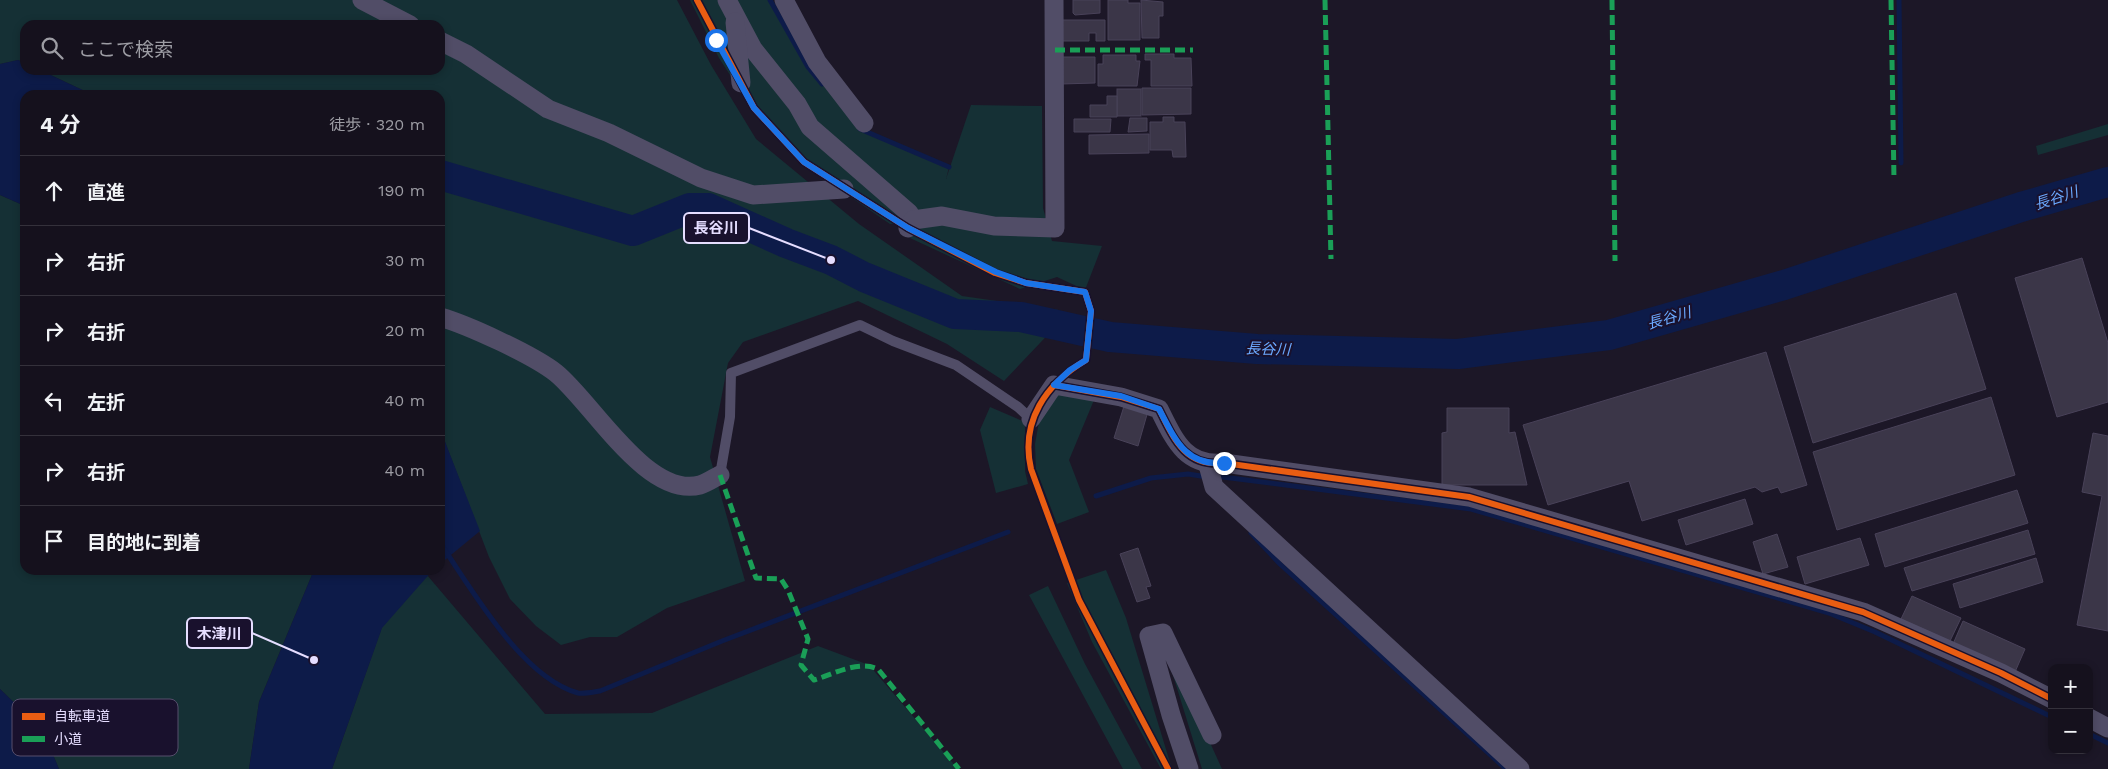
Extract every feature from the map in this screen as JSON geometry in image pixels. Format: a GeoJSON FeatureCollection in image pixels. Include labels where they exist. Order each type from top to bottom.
{"type":"FeatureCollection","features":[{"type":"Feature","properties":{"kind":"street"},"geometry":{"type":"LineString","coordinates":[[362,0],[400,20]]}},
{"type":"Feature","properties":{"kind":"street"},"geometry":{"type":"LineString","coordinates":[[784,0],[817,62],[864,123]]}},
{"type":"Feature","properties":{"kind":"street"},"geometry":{"type":"LineString","coordinates":[[732,5],[753,49],[797,104],[810,127],[909,213],[910,224],[942,216],[994,226],[1055,228],[1054,0]]}},
{"type":"Feature","properties":{"kind":"street"},"geometry":{"type":"LineString","coordinates":[[732,5],[741,83]]}},
{"type":"Feature","properties":{"kind":"street"},"geometry":{"type":"LineString","coordinates":[[445,43],[466,54],[548,109],[609,133],[701,178],[753,195],[844,189]]}},
{"type":"Feature","properties":{"kind":"street"},"geometry":{"type":"LineString","coordinates":[[445,319],[516,350],[555,373],[588,406],[623,447],[660,479],[680,486],[700,485],[720,475]]}},
{"type":"Feature","properties":{"kind":"street"},"geometry":{"type":"LineString","coordinates":[[1031,419],[1054,385],[1121,396],[1159,409],[1179,448],[1208,464],[1224,463],[1469,497],[1863,612],[2001,673],[2048,697]]}},
{"type":"Feature","properties":{"kind":"street"},"geometry":{"type":"LineString","coordinates":[[1208,464],[1214,487],[1520,769]]}},
{"type":"Feature","properties":{"kind":"street"},"geometry":{"type":"LineString","coordinates":[[1189,769],[1171,715],[1149,636],[1162,633],[1212,735]]}},
{"type":"Feature","properties":{"kind":"street"},"geometry":{"type":"LineString","coordinates":[[2093,720],[2108,728]]}},
{"type":"Feature","properties":{"kind":"lane"},"geometry":{"type":"LineString","coordinates":[[720,475],[730,418],[731,373],[860,325],[893,341],[956,365],[1018,407],[1031,419]]}},
{"type":"Feature","properties":{"kind":"green space"},"geometry":{"type":"Polygon","coordinates":[[[0,0],[677,0],[711,65],[756,139],[859,224],[962,296],[1059,310],[1059,323],[1004,381],[947,344],[858,301],[743,342],[728,363],[710,457],[745,581],[667,608],[617,637],[590,637],[561,645],[536,626],[510,599],[489,557],[445,442],[445,90],[82,90],[51,75],[445,75],[445,20],[20,20],[20,61],[0,64],[0,0]]]}},
{"type":"Feature","properties":{"kind":"green space"},"geometry":{"type":"Polygon","coordinates":[[[690,0],[770,0],[808,67],[862,131],[949,167],[946,179],[971,105],[1042,106],[1043,208],[1052,241],[1102,246],[1085,290],[1057,277],[1020,289],[910,238],[922,223],[890,224],[823,178],[756,115],[719,58],[690,0]]]}},
{"type":"Feature","properties":{"kind":"green space"},"geometry":{"type":"Polygon","coordinates":[[[2108,124],[2108,135],[2038,155],[2036,146],[2108,124]]]}},
{"type":"Feature","properties":{"kind":"green space"},"geometry":{"type":"Polygon","coordinates":[[[0,195],[20,204],[20,575],[312,575],[259,702],[249,769],[59,769],[54,756],[178,756],[178,699],[12,699],[12,701],[0,689],[0,195]]]}},
{"type":"Feature","properties":{"kind":"green space"},"geometry":{"type":"Polygon","coordinates":[[[1060,391],[1094,400],[1069,460],[1089,512],[1057,524],[1036,469],[1035,444],[1040,416],[1060,391]]]}},
{"type":"Feature","properties":{"kind":"green space"},"geometry":{"type":"Polygon","coordinates":[[[990,407],[1025,422],[1025,471],[1028,484],[996,493],[980,430],[990,407]]]}},
{"type":"Feature","properties":{"kind":"green space"},"geometry":{"type":"Polygon","coordinates":[[[1106,570],[1126,618],[1172,769],[1161,769],[1092,642],[1067,583],[1106,570]]]}},
{"type":"Feature","properties":{"kind":"green space"},"geometry":{"type":"Polygon","coordinates":[[[427,575],[545,714],[652,713],[818,646],[869,665],[958,769],[332,769],[382,627],[427,575]]]}},
{"type":"Feature","properties":{"kind":"green space"},"geometry":{"type":"Polygon","coordinates":[[[1048,586],[1085,664],[1142,769],[1123,769],[1029,595],[1048,586]]]}},
{"type":"Feature","properties":{"kind":"green space"},"geometry":{"type":"Polygon","coordinates":[[[1159,630],[1222,769],[1202,769],[1159,630]]]}},
{"type":"Feature","properties":{"kind":"water"},"geometry":{"type":"Polygon","coordinates":[[[18,60],[20,61],[20,75],[51,75],[82,90],[20,90],[20,204],[0,195],[0,64],[18,60]]]}},
{"type":"Feature","properties":{"kind":"water"},"geometry":{"type":"Polygon","coordinates":[[[445,442],[480,531],[445,560],[445,442]]]}},
{"type":"Feature","properties":{"kind":"water"},"geometry":{"type":"Polygon","coordinates":[[[312,575],[429,575],[382,628],[332,769],[249,769],[259,702],[312,575]]]}},
{"type":"Feature","properties":{"kind":"water"},"geometry":{"type":"Polygon","coordinates":[[[0,689],[12,701],[12,756],[54,756],[59,769],[0,769],[0,689]]]}},
{"type":"Feature","properties":{"kind":"building"},"geometry":{"type":"Polygon","coordinates":[[[1073,0],[1100,0],[1100,13],[1075,15],[1073,13],[1073,0]]]}},
{"type":"Feature","properties":{"kind":"building"},"geometry":{"type":"Polygon","coordinates":[[[1108,0],[1128,0],[1128,3],[1140,3],[1140,40],[1108,40],[1108,0]]]}},
{"type":"Feature","properties":{"kind":"building"},"geometry":{"type":"Polygon","coordinates":[[[1141,0],[1163,2],[1163,16],[1159,16],[1159,38],[1142,38],[1141,0]]]}},
{"type":"Feature","properties":{"kind":"building"},"geometry":{"type":"Polygon","coordinates":[[[1060,20],[1105,20],[1105,41],[1096,41],[1096,33],[1089,33],[1089,41],[1060,41],[1060,20]]]}},
{"type":"Feature","properties":{"kind":"building"},"geometry":{"type":"Polygon","coordinates":[[[1145,54],[1174,54],[1174,58],[1191,58],[1192,86],[1151,86],[1151,60],[1145,60],[1145,54]]]}},
{"type":"Feature","properties":{"kind":"building"},"geometry":{"type":"Polygon","coordinates":[[[1103,55],[1136,55],[1136,61],[1140,61],[1137,86],[1098,86],[1098,64],[1103,64],[1103,55]]]}},
{"type":"Feature","properties":{"kind":"building"},"geometry":{"type":"Polygon","coordinates":[[[1061,57],[1095,57],[1095,83],[1061,84],[1061,57]]]}},
{"type":"Feature","properties":{"kind":"building"},"geometry":{"type":"Polygon","coordinates":[[[1142,88],[1191,88],[1191,114],[1142,115],[1142,88]]]}},
{"type":"Feature","properties":{"kind":"building"},"geometry":{"type":"Polygon","coordinates":[[[1117,89],[1141,89],[1141,116],[1117,116],[1117,89]]]}},
{"type":"Feature","properties":{"kind":"building"},"geometry":{"type":"Polygon","coordinates":[[[1107,96],[1117,96],[1117,117],[1090,117],[1090,105],[1107,105],[1107,96]]]}},
{"type":"Feature","properties":{"kind":"building"},"geometry":{"type":"Polygon","coordinates":[[[1163,117],[1174,117],[1174,122],[1185,122],[1186,157],[1173,157],[1172,150],[1150,150],[1150,122],[1163,122],[1163,117]]]}},
{"type":"Feature","properties":{"kind":"building"},"geometry":{"type":"Polygon","coordinates":[[[1130,118],[1147,118],[1147,131],[1128,132],[1130,118]]]}},
{"type":"Feature","properties":{"kind":"building"},"geometry":{"type":"Polygon","coordinates":[[[1074,119],[1111,119],[1110,132],[1074,132],[1074,119]]]}},
{"type":"Feature","properties":{"kind":"building"},"geometry":{"type":"Polygon","coordinates":[[[1149,134],[1149,153],[1089,154],[1089,135],[1149,134]]]}},
{"type":"Feature","properties":{"kind":"building"},"geometry":{"type":"Polygon","coordinates":[[[2082,258],[2108,343],[2108,402],[2057,417],[2015,278],[2082,258]]]}},
{"type":"Feature","properties":{"kind":"building"},"geometry":{"type":"Polygon","coordinates":[[[1956,293],[1986,389],[1813,443],[1784,347],[1956,293]]]}},
{"type":"Feature","properties":{"kind":"building"},"geometry":{"type":"Polygon","coordinates":[[[1766,352],[1807,485],[1781,493],[1778,487],[1762,492],[1755,487],[1642,521],[1629,481],[1548,505],[1523,425],[1766,352]]]}},
{"type":"Feature","properties":{"kind":"building"},"geometry":{"type":"Polygon","coordinates":[[[1991,397],[2015,475],[1837,530],[1813,452],[1991,397]]]}},
{"type":"Feature","properties":{"kind":"building"},"geometry":{"type":"Polygon","coordinates":[[[1125,403],[1148,411],[1138,446],[1114,438],[1125,403]]]}},
{"type":"Feature","properties":{"kind":"building"},"geometry":{"type":"Polygon","coordinates":[[[1447,408],[1509,408],[1509,433],[1515,432],[1527,485],[1442,485],[1442,433],[1447,432],[1447,408]]]}},
{"type":"Feature","properties":{"kind":"building"},"geometry":{"type":"Polygon","coordinates":[[[2093,433],[2108,436],[2108,631],[2077,625],[2102,496],[2082,492],[2093,433]]]}},
{"type":"Feature","properties":{"kind":"building"},"geometry":{"type":"Polygon","coordinates":[[[2017,490],[2028,523],[1885,567],[1875,534],[2017,490]]]}},
{"type":"Feature","properties":{"kind":"building"},"geometry":{"type":"Polygon","coordinates":[[[1745,499],[1753,524],[1686,545],[1678,520],[1745,499]]]}},
{"type":"Feature","properties":{"kind":"building"},"geometry":{"type":"Polygon","coordinates":[[[2028,530],[2035,554],[1912,591],[1904,568],[2028,530]]]}},
{"type":"Feature","properties":{"kind":"building"},"geometry":{"type":"Polygon","coordinates":[[[1777,534],[1788,567],[1763,574],[1753,542],[1777,534]]]}},
{"type":"Feature","properties":{"kind":"building"},"geometry":{"type":"Polygon","coordinates":[[[1860,538],[1869,565],[1805,584],[1797,557],[1860,538]]]}},
{"type":"Feature","properties":{"kind":"building"},"geometry":{"type":"Polygon","coordinates":[[[1138,548],[1151,586],[1146,587],[1150,598],[1137,602],[1120,554],[1138,548]]]}},
{"type":"Feature","properties":{"kind":"building"},"geometry":{"type":"Polygon","coordinates":[[[2036,558],[2043,582],[1960,608],[1953,584],[2036,558]]]}},
{"type":"Feature","properties":{"kind":"building"},"geometry":{"type":"Polygon","coordinates":[[[1912,596],[1961,618],[1950,641],[1901,619],[1912,596]]]}},
{"type":"Feature","properties":{"kind":"building"},"geometry":{"type":"Polygon","coordinates":[[[1963,621],[2025,649],[2015,672],[1953,644],[1963,621]]]}},
{"type":"Feature","properties":{"kind":"waterway"},"geometry":{"type":"LineString","coordinates":[[770,0],[808,67],[822,84]]}},
{"type":"Feature","properties":{"kind":"waterway"},"geometry":{"type":"LineString","coordinates":[[1899,0],[1901,163]]}},
{"type":"Feature","properties":{"kind":"waterway"},"geometry":{"type":"LineString","coordinates":[[860,129],[949,167]]}},
{"type":"Feature","properties":{"kind":"waterway","name":"長谷川"},"geometry":{"type":"LineString","coordinates":[[445,176],[633,231],[690,208],[708,208],[786,243],[831,260],[864,277],[955,314],[1021,317],[1110,337],[1257,349],[1458,354],[1609,335],[1784,285],[2021,207],[2108,182]]}},
{"type":"Feature","properties":{"kind":"waterway"},"geometry":{"type":"LineString","coordinates":[[1096,496],[1151,478],[1188,474],[1207,477]]}},
{"type":"Feature","properties":{"kind":"waterway"},"geometry":{"type":"LineString","coordinates":[[1215,476],[1471,509],[1829,613],[1875,632],[2048,715]]}},
{"type":"Feature","properties":{"kind":"waterway"},"geometry":{"type":"LineString","coordinates":[[445,550],[483,606],[518,651],[557,684],[578,693],[583,693],[600,691],[722,641],[1008,532]]}},
{"type":"Feature","properties":{"kind":"waterway"},"geometry":{"type":"LineString","coordinates":[[1251,533],[1280,564],[1506,769]]}},
{"type":"Feature","properties":{"kind":"waterway"},"geometry":{"type":"LineString","coordinates":[[2093,736],[2108,743]]}},
{"type":"Feature","properties":{"kind":"marked path"},"geometry":{"type":"LineString","coordinates":[[1325,0],[1331,259]]}},
{"type":"Feature","properties":{"kind":"marked path"},"geometry":{"type":"LineString","coordinates":[[1612,0],[1615,261]]}},
{"type":"Feature","properties":{"kind":"marked path"},"geometry":{"type":"LineString","coordinates":[[1891,0],[1894,180]]}},
{"type":"Feature","properties":{"kind":"marked path"},"geometry":{"type":"LineString","coordinates":[[1055,50],[1193,50]]}},
{"type":"Feature","properties":{"kind":"marked path"},"geometry":{"type":"LineString","coordinates":[[720,475],[756,578],[781,579],[788,590],[808,639],[801,665],[814,680],[854,667],[862,666],[878,669],[959,769]]}},
{"type":"Feature","properties":{"kind":"cycle path"},"geometry":{"type":"LineString","coordinates":[[697,0],[754,108],[804,162],[908,228],[995,273],[1026,283],[1085,292],[1091,311],[1086,360],[1059,380],[1039,406],[1029,435],[1031,469],[1079,600],[1168,769]]}},
{"type":"Feature","properties":{"kind":"cycle path"},"geometry":{"type":"LineString","coordinates":[[1054,385],[1121,397],[1159,409],[1182,449],[1190,456],[1200,460],[1469,497],[1863,612],[2001,673],[2048,697]]}},
{"type":"Feature","properties":{"kind":"place","name":"長谷川"},"geometry":{"type":"Point","coordinates":[831,260]}},
{"type":"Feature","properties":{"kind":"place","name":"木津川"},"geometry":{"type":"Point","coordinates":[314,660]}},
{"type":"Feature","properties":{"kind":"route"},"geometry":{"type":"LineString","coordinates":[[716,40],[754,108],[804,162],[908,228],[996,272],[1026,283],[1085,292],[1091,311],[1086,360],[1070,370],[1054,385],[1121,396],[1159,409],[1179,448],[1208,464],[1224,463]]}}]}
